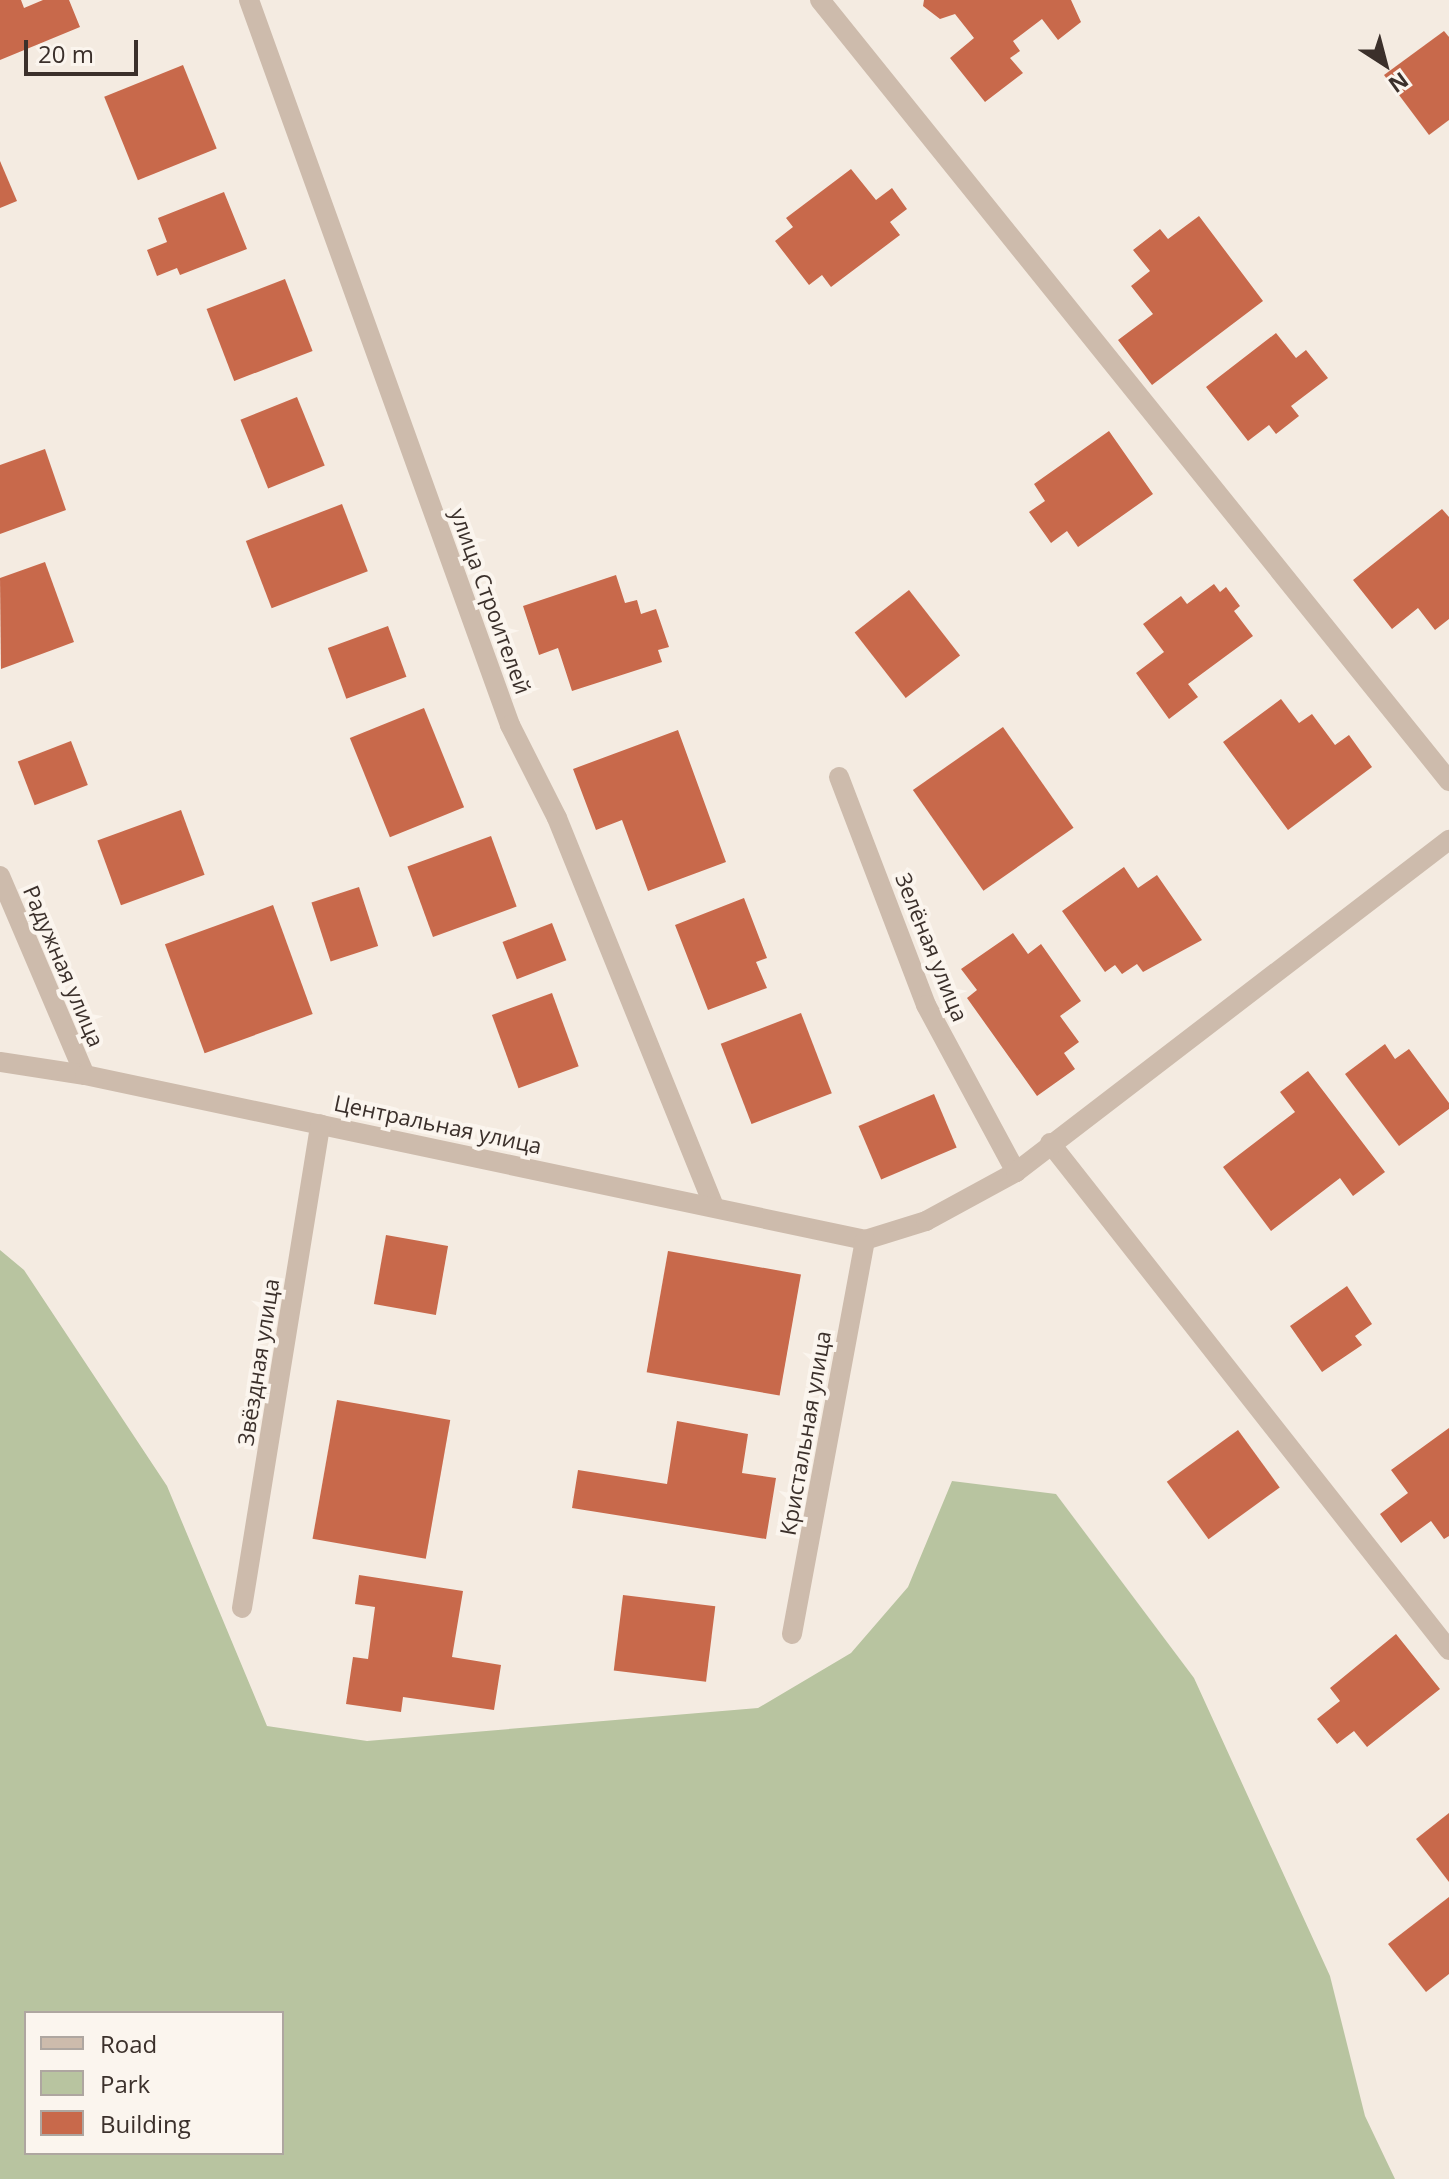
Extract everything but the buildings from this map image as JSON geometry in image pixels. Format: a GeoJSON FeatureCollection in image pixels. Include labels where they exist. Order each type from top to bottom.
{"type":"FeatureCollection","features":[{"type":"Feature","properties":{"kind":"street","name":"улица Строителей"},"geometry":{"type":"LineString","coordinates":[[249,0],[510,725],[557,818],[714,1207]]}},
{"type":"Feature","properties":{"kind":"street"},"geometry":{"type":"LineString","coordinates":[[820,0],[1449,781]]}},
{"type":"Feature","properties":{"kind":"street","name":"Зелёная улица"},"geometry":{"type":"LineString","coordinates":[[839,777],[926,1005],[1016,1172]]}},
{"type":"Feature","properties":{"kind":"street"},"geometry":{"type":"LineString","coordinates":[[865,1240],[926,1221],[1016,1172],[1449,840]]}},
{"type":"Feature","properties":{"kind":"street","name":"Радужная улица"},"geometry":{"type":"LineString","coordinates":[[0,876],[85,1075]]}},
{"type":"Feature","properties":{"kind":"street","name":"Центральная улица"},"geometry":{"type":"LineString","coordinates":[[0,1062],[85,1075],[865,1240]]}},
{"type":"Feature","properties":{"kind":"street","name":"Звёздная улица"},"geometry":{"type":"LineString","coordinates":[[242,1608],[320,1124]]}},
{"type":"Feature","properties":{"kind":"street"},"geometry":{"type":"LineString","coordinates":[[1050,1143],[1449,1650]]}},
{"type":"Feature","properties":{"kind":"street","name":"Кристальная улица"},"geometry":{"type":"LineString","coordinates":[[792,1634],[865,1240]]}},
{"type":"Feature","properties":{"kind":"green space"},"geometry":{"type":"Polygon","coordinates":[[[0,1250],[24,1270],[167,1486],[267,1726],[367,1741],[758,1708],[851,1653],[908,1587],[952,1481],[1056,1494],[1194,1678],[1330,1976],[1365,2116],[1395,2179],[0,2179],[0,1250]]]}}]}
